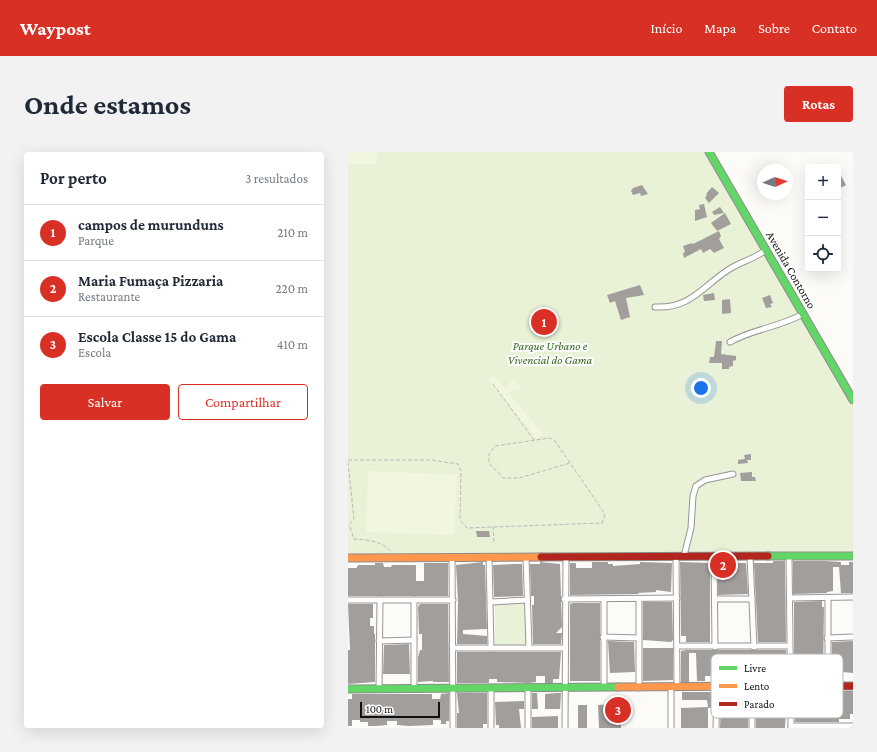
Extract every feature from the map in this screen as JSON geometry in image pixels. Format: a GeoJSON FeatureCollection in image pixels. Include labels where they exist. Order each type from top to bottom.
{"type":"FeatureCollection","features":[{"type":"Feature","properties":{"kind":"street","name":"Avenida Contorno"},"geometry":{"type":"LineString","coordinates":[[709,152],[853,400]]}},
{"type":"Feature","properties":{"kind":"street"},"geometry":{"type":"LineString","coordinates":[[655,307],[673,306],[689,300],[729,269],[752,260],[766,250]]}},
{"type":"Feature","properties":{"kind":"street"},"geometry":{"type":"LineString","coordinates":[[730,342],[747,333],[781,324],[803,314]]}},
{"type":"Feature","properties":{"kind":"street"},"geometry":{"type":"LineString","coordinates":[[671,728],[678,646],[677,598],[680,556],[691,528],[693,496],[696,486],[705,480],[733,474]]}},
{"type":"Feature","properties":{"kind":"street"},"geometry":{"type":"LineString","coordinates":[[714,556],[716,647]]}},
{"type":"Feature","properties":{"kind":"street"},"geometry":{"type":"LineString","coordinates":[[750,556],[754,647]]}},
{"type":"Feature","properties":{"kind":"street"},"geometry":{"type":"LineString","coordinates":[[789,556],[789,654]]}},
{"type":"Feature","properties":{"kind":"street"},"geometry":{"type":"LineString","coordinates":[[348,558],[853,556]]}},
{"type":"Feature","properties":{"kind":"street"},"geometry":{"type":"LineString","coordinates":[[452,558],[454,728]]}},
{"type":"Feature","properties":{"kind":"street"},"geometry":{"type":"LineString","coordinates":[[489,558],[491,648]]}},
{"type":"Feature","properties":{"kind":"street"},"geometry":{"type":"LineString","coordinates":[[526,558],[529,647]]}},
{"type":"Feature","properties":{"kind":"street"},"geometry":{"type":"LineString","coordinates":[[565,728],[564,599],[566,558]]}},
{"type":"Feature","properties":{"kind":"street"},"geometry":{"type":"LineString","coordinates":[[790,598],[853,597]]}},
{"type":"Feature","properties":{"kind":"street"},"geometry":{"type":"LineString","coordinates":[[564,599],[677,598]]}},
{"type":"Feature","properties":{"kind":"street"},"geometry":{"type":"LineString","coordinates":[[827,654],[828,598]]}},
{"type":"Feature","properties":{"kind":"street"},"geometry":{"type":"LineString","coordinates":[[604,599],[604,688]]}},
{"type":"Feature","properties":{"kind":"street"},"geometry":{"type":"LineString","coordinates":[[639,599],[639,688]]}},
{"type":"Feature","properties":{"kind":"street"},"geometry":{"type":"LineString","coordinates":[[715,599],[752,599]]}},
{"type":"Feature","properties":{"kind":"street"},"geometry":{"type":"LineString","coordinates":[[348,600],[453,600]]}},
{"type":"Feature","properties":{"kind":"street"},"geometry":{"type":"LineString","coordinates":[[379,689],[380,600]]}},
{"type":"Feature","properties":{"kind":"street"},"geometry":{"type":"LineString","coordinates":[[414,600],[414,688]]}},
{"type":"Feature","properties":{"kind":"street"},"geometry":{"type":"LineString","coordinates":[[491,602],[527,600]]}},
{"type":"Feature","properties":{"kind":"street"},"geometry":{"type":"LineString","coordinates":[[827,638],[853,637]]}},
{"type":"Feature","properties":{"kind":"street"},"geometry":{"type":"LineString","coordinates":[[603,638],[639,638]]}},
{"type":"Feature","properties":{"kind":"street"},"geometry":{"type":"LineString","coordinates":[[379,640],[414,640]]}},
{"type":"Feature","properties":{"kind":"street"},"geometry":{"type":"LineString","coordinates":[[678,646],[789,646]]}},
{"type":"Feature","properties":{"kind":"street"},"geometry":{"type":"LineString","coordinates":[[453,648],[565,648]]}},
{"type":"Feature","properties":{"kind":"street"},"geometry":{"type":"LineString","coordinates":[[348,689],[711,687]]}},
{"type":"Feature","properties":{"kind":"street"},"geometry":{"type":"LineString","coordinates":[[491,688],[491,728]]}},
{"type":"Feature","properties":{"kind":"street"},"geometry":{"type":"LineString","coordinates":[[528,688],[528,728]]}},
{"type":"Feature","properties":{"kind":"street"},"geometry":{"type":"LineString","coordinates":[[716,718],[716,728]]}},
{"type":"Feature","properties":{"kind":"street"},"geometry":{"type":"LineString","coordinates":[[791,727],[853,726]]}},
{"type":"Feature","properties":{"kind":"path"},"geometry":{"type":"LineString","coordinates":[[493,384],[534,440]]}},
{"type":"Feature","properties":{"kind":"path"},"geometry":{"type":"LineString","coordinates":[[399,558],[385,545],[370,540],[354,539],[349,526],[354,519],[348,461],[432,460],[458,464],[461,471],[460,520],[467,528],[602,523],[605,519],[605,514],[555,441],[550,438],[495,446],[489,454],[489,463],[504,478],[510,479],[570,463]]}},
{"type":"Feature","properties":{"kind":"path"},"geometry":{"type":"LineString","coordinates":[[493,526],[494,543]]}},
{"type":"Feature","properties":{"kind":"green space","name":"Parque Urbano e Vivencial do Gama"},"geometry":{"type":"Polygon","coordinates":[[[348,152],[704,152],[853,406],[853,553],[348,556],[348,152]]]}},
{"type":"Feature","properties":{"kind":"green space"},"geometry":{"type":"Polygon","coordinates":[[[348,152],[377,152],[377,164],[348,164],[348,152]]]}},
{"type":"Feature","properties":{"kind":"green space"},"geometry":{"type":"Polygon","coordinates":[[[493,375],[506,390],[511,386],[509,383],[514,379],[521,387],[516,391],[514,389],[509,393],[543,434],[537,439],[488,379],[493,375]]]}},
{"type":"Feature","properties":{"kind":"green space"},"geometry":{"type":"Polygon","coordinates":[[[368,471],[457,475],[454,535],[366,532],[368,471]]]}},
{"type":"Feature","properties":{"kind":"green space"},"geometry":{"type":"Polygon","coordinates":[[[526,603],[527,645],[495,646],[495,604],[526,603]]]}},
{"type":"Feature","properties":{"kind":"building"},"geometry":{"type":"Polygon","coordinates":[[[841,176],[846,185],[841,188],[841,176]]]}},
{"type":"Feature","properties":{"kind":"building"},"geometry":{"type":"Polygon","coordinates":[[[642,185],[648,194],[641,196],[640,193],[633,195],[631,191],[633,188],[642,185]]]}},
{"type":"Feature","properties":{"kind":"building"},"geometry":{"type":"Polygon","coordinates":[[[712,187],[719,193],[709,203],[705,198],[707,195],[706,194],[712,187]]]}},
{"type":"Feature","properties":{"kind":"building"},"geometry":{"type":"Polygon","coordinates":[[[704,204],[707,217],[695,221],[695,210],[700,209],[699,205],[704,204]]]}},
{"type":"Feature","properties":{"kind":"building"},"geometry":{"type":"Polygon","coordinates":[[[720,207],[724,213],[714,215],[712,212],[720,207]]]}},
{"type":"Feature","properties":{"kind":"building"},"geometry":{"type":"Polygon","coordinates":[[[725,213],[731,224],[717,231],[711,223],[725,213]]]}},
{"type":"Feature","properties":{"kind":"building"},"geometry":{"type":"Polygon","coordinates":[[[719,231],[721,236],[719,239],[724,248],[714,253],[710,249],[703,253],[701,249],[684,258],[683,253],[685,252],[683,246],[693,244],[719,231]]]}},
{"type":"Feature","properties":{"kind":"building"},"geometry":{"type":"Polygon","coordinates":[[[640,285],[644,295],[626,298],[630,317],[621,320],[615,301],[610,303],[607,295],[640,285]]]}},
{"type":"Feature","properties":{"kind":"building"},"geometry":{"type":"Polygon","coordinates":[[[714,293],[715,300],[704,301],[703,295],[714,293]]]}},
{"type":"Feature","properties":{"kind":"building"},"geometry":{"type":"Polygon","coordinates":[[[770,295],[773,303],[770,304],[772,307],[766,308],[762,298],[770,295]]]}},
{"type":"Feature","properties":{"kind":"building"},"geometry":{"type":"Polygon","coordinates":[[[730,299],[731,313],[722,314],[722,300],[730,299]]]}},
{"type":"Feature","properties":{"kind":"building"},"geometry":{"type":"Polygon","coordinates":[[[716,341],[722,341],[721,354],[736,356],[736,360],[733,361],[733,366],[729,367],[729,369],[722,369],[722,363],[709,363],[710,357],[714,357],[716,341]]]}},
{"type":"Feature","properties":{"kind":"building"},"geometry":{"type":"Polygon","coordinates":[[[751,454],[751,460],[747,460],[748,463],[738,464],[738,460],[745,459],[744,455],[751,454]]]}},
{"type":"Feature","properties":{"kind":"building"},"geometry":{"type":"Polygon","coordinates":[[[752,472],[752,477],[755,477],[756,481],[741,481],[740,473],[752,472]]]}},
{"type":"Feature","properties":{"kind":"building"},"geometry":{"type":"Polygon","coordinates":[[[476,531],[489,531],[490,537],[477,537],[476,531]]]}},
{"type":"Feature","properties":{"kind":"building"},"geometry":{"type":"Polygon","coordinates":[[[732,561],[732,563],[746,563],[748,594],[718,595],[718,562],[732,561]]]}},
{"type":"Feature","properties":{"kind":"building"},"geometry":{"type":"Polygon","coordinates":[[[773,561],[785,561],[786,642],[758,642],[754,563],[773,563],[773,561]]]}},
{"type":"Feature","properties":{"kind":"building"},"geometry":{"type":"Polygon","coordinates":[[[793,561],[841,562],[841,565],[849,565],[849,562],[853,562],[853,593],[841,593],[839,567],[833,567],[833,591],[827,593],[793,594],[793,561]]]}},
{"type":"Feature","properties":{"kind":"building"},"geometry":{"type":"Polygon","coordinates":[[[483,562],[483,565],[485,565],[487,629],[463,630],[463,634],[487,636],[487,644],[457,644],[458,602],[456,565],[483,562]]]}},
{"type":"Feature","properties":{"kind":"building"},"geometry":{"type":"Polygon","coordinates":[[[540,562],[560,564],[562,627],[556,633],[562,633],[561,644],[533,644],[532,605],[534,605],[534,596],[531,596],[530,564],[540,564],[540,562]]]}},
{"type":"Feature","properties":{"kind":"building"},"geometry":{"type":"Polygon","coordinates":[[[592,562],[608,562],[608,564],[613,564],[613,566],[640,564],[640,562],[672,563],[671,592],[656,590],[656,592],[638,593],[639,594],[570,595],[570,563],[576,563],[576,568],[592,568],[592,562]]]}},
{"type":"Feature","properties":{"kind":"building"},"geometry":{"type":"Polygon","coordinates":[[[680,562],[710,563],[710,642],[686,642],[686,636],[681,636],[680,562]]]}},
{"type":"Feature","properties":{"kind":"building"},"geometry":{"type":"Polygon","coordinates":[[[375,563],[383,563],[384,567],[391,567],[392,565],[416,565],[416,581],[424,581],[424,563],[448,563],[448,596],[348,596],[348,568],[357,568],[359,565],[375,565],[375,563]]]}},
{"type":"Feature","properties":{"kind":"building"},"geometry":{"type":"Polygon","coordinates":[[[522,564],[523,596],[494,597],[493,565],[522,564]]]}},
{"type":"Feature","properties":{"kind":"building"},"geometry":{"type":"Polygon","coordinates":[[[822,601],[822,607],[824,607],[823,654],[794,654],[794,602],[822,601]]]}},
{"type":"Feature","properties":{"kind":"building"},"geometry":{"type":"Polygon","coordinates":[[[643,602],[672,602],[673,640],[671,642],[643,640],[643,602]]]}},
{"type":"Feature","properties":{"kind":"building"},"geometry":{"type":"Polygon","coordinates":[[[600,603],[600,681],[570,681],[570,604],[600,603]]]}},
{"type":"Feature","properties":{"kind":"building"},"geometry":{"type":"Polygon","coordinates":[[[348,604],[373,604],[373,618],[370,618],[370,626],[374,626],[375,634],[375,682],[348,684],[348,650],[350,650],[348,604]]]}},
{"type":"Feature","properties":{"kind":"building"},"geometry":{"type":"Polygon","coordinates":[[[420,604],[448,604],[449,682],[418,682],[418,657],[420,650],[422,650],[422,634],[419,634],[418,607],[420,604]]]}},
{"type":"Feature","properties":{"kind":"building"},"geometry":{"type":"Polygon","coordinates":[[[608,641],[634,642],[635,672],[610,673],[608,641]]]}},
{"type":"Feature","properties":{"kind":"building"},"geometry":{"type":"Polygon","coordinates":[[[853,641],[853,673],[843,672],[843,654],[832,654],[832,642],[853,641]]]}},
{"type":"Feature","properties":{"kind":"building"},"geometry":{"type":"Polygon","coordinates":[[[409,644],[410,674],[383,674],[384,645],[409,644]]]}},
{"type":"Feature","properties":{"kind":"building"},"geometry":{"type":"Polygon","coordinates":[[[643,648],[673,648],[673,680],[643,681],[643,648]]]}},
{"type":"Feature","properties":{"kind":"building"},"geometry":{"type":"Polygon","coordinates":[[[786,650],[786,654],[711,654],[711,676],[705,676],[705,681],[697,681],[696,653],[689,653],[689,682],[681,682],[681,651],[786,650]]]}},
{"type":"Feature","properties":{"kind":"building"},"geometry":{"type":"Polygon","coordinates":[[[457,652],[561,652],[559,679],[553,679],[553,683],[545,683],[545,676],[536,676],[536,682],[529,683],[497,682],[497,679],[489,679],[489,683],[457,683],[457,652]]]}},
{"type":"Feature","properties":{"kind":"building"},"geometry":{"type":"Polygon","coordinates":[[[843,691],[853,691],[853,714],[850,714],[850,719],[839,719],[839,722],[795,722],[795,718],[843,718],[843,691]]]}},
{"type":"Feature","properties":{"kind":"building"},"geometry":{"type":"Polygon","coordinates":[[[682,692],[711,692],[711,708],[708,708],[708,728],[681,728],[681,708],[708,707],[707,700],[682,700],[682,692]]]}},
{"type":"Feature","properties":{"kind":"building"},"geometry":{"type":"Polygon","coordinates":[[[449,693],[449,721],[446,721],[446,724],[441,724],[441,720],[433,720],[433,725],[409,726],[397,725],[397,721],[387,721],[387,725],[368,726],[368,722],[352,720],[352,726],[348,726],[348,699],[352,699],[352,694],[432,694],[432,699],[440,699],[441,694],[449,693]]]}},
{"type":"Feature","properties":{"kind":"building"},"geometry":{"type":"Polygon","coordinates":[[[457,693],[487,693],[487,724],[483,724],[483,728],[457,728],[457,713],[459,713],[457,693]]]}},
{"type":"Feature","properties":{"kind":"building"},"geometry":{"type":"Polygon","coordinates":[[[532,693],[537,693],[538,709],[532,709],[532,693]]]}},
{"type":"Feature","properties":{"kind":"building"},"geometry":{"type":"Polygon","coordinates":[[[561,693],[560,709],[545,709],[545,694],[561,693]]]}},
{"type":"Feature","properties":{"kind":"building"},"geometry":{"type":"Polygon","coordinates":[[[524,701],[524,709],[519,709],[521,728],[499,728],[499,725],[496,725],[495,702],[524,701]]]}},
{"type":"Feature","properties":{"kind":"building"},"geometry":{"type":"Polygon","coordinates":[[[621,704],[621,728],[599,728],[598,705],[621,704]]]}},
{"type":"Feature","properties":{"kind":"building"},"geometry":{"type":"Polygon","coordinates":[[[578,705],[587,705],[587,728],[578,728],[578,705]]]}},
{"type":"Feature","properties":{"kind":"building"},"geometry":{"type":"Polygon","coordinates":[[[558,716],[558,728],[532,728],[532,717],[558,716]]]}},
{"type":"Feature","properties":{"kind":"building"},"geometry":{"type":"Polygon","coordinates":[[[720,718],[748,718],[748,728],[720,728],[720,718]]]}},
{"type":"Feature","properties":{"kind":"building"},"geometry":{"type":"Polygon","coordinates":[[[756,718],[786,718],[785,728],[756,728],[756,718]]]}},
{"type":"Feature","properties":{"kind":"traffic: fast"},"geometry":{"type":"LineString","coordinates":[[709,152],[853,400]]}},
{"type":"Feature","properties":{"kind":"traffic: fast"},"geometry":{"type":"LineString","coordinates":[[768,556],[853,556]]}},
{"type":"Feature","properties":{"kind":"traffic: fast"},"geometry":{"type":"LineString","coordinates":[[348,689],[618,687]]}},
{"type":"Feature","properties":{"kind":"traffic: slow"},"geometry":{"type":"LineString","coordinates":[[348,558],[541,557]]}},
{"type":"Feature","properties":{"kind":"traffic: slow"},"geometry":{"type":"LineString","coordinates":[[618,687],[711,686]]}},
{"type":"Feature","properties":{"kind":"traffic: jam"},"geometry":{"type":"LineString","coordinates":[[541,557],[768,556]]}},
{"type":"Feature","properties":{"kind":"traffic: jam"},"geometry":{"type":"LineString","coordinates":[[843,686],[853,686]]}},
{"type":"Feature","properties":{"kind":"place","name":"campos de murunduns"},"geometry":{"type":"Point","coordinates":[544,322]}},
{"type":"Feature","properties":{"kind":"place","name":"Maria Fumaça Pizzaria"},"geometry":{"type":"Point","coordinates":[723,565]}},
{"type":"Feature","properties":{"kind":"place","name":"Escola Classe 15 do Gama"},"geometry":{"type":"Point","coordinates":[618,710]}}]}
